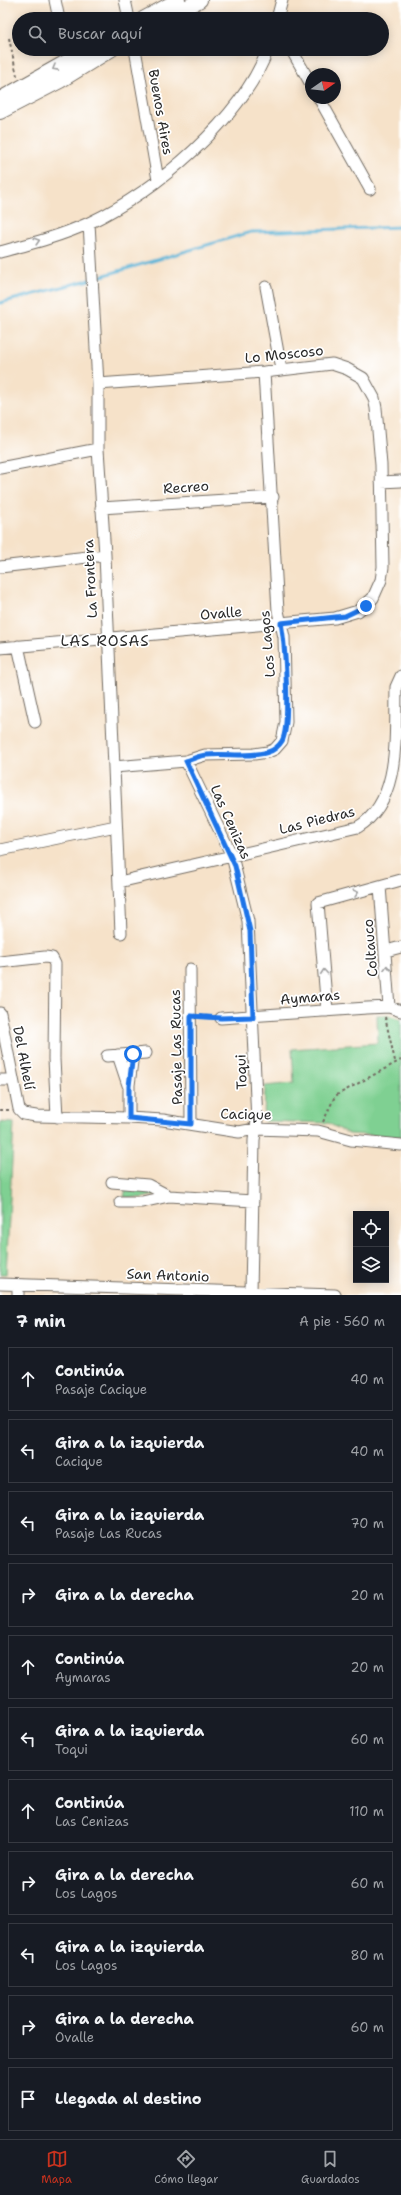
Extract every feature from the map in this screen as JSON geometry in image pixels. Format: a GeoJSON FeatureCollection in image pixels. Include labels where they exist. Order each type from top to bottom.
{"type":"FeatureCollection","features":[{"type":"Feature","properties":{"kind":"main road"},"geometry":{"type":"LineString","coordinates":[[156,12],[178,0]]}},
{"type":"Feature","properties":{"kind":"main road"},"geometry":{"type":"LineString","coordinates":[[178,12],[200,0]]}},
{"type":"Feature","properties":{"kind":"main road"},"geometry":{"type":"LineString","coordinates":[[0,99],[77,56]]}},
{"type":"Feature","properties":{"kind":"main road"},"geometry":{"type":"LineString","coordinates":[[0,112],[60,81],[101,56]]}},
{"type":"Feature","properties":{"kind":"street"},"geometry":{"type":"LineString","coordinates":[[55,0],[58,12]]}},
{"type":"Feature","properties":{"kind":"street"},"geometry":{"type":"LineString","coordinates":[[125,0],[128,12]]}},
{"type":"Feature","properties":{"kind":"street"},"geometry":{"type":"LineString","coordinates":[[279,12],[282,0]]}},
{"type":"Feature","properties":{"kind":"street","name":"Buenos Aires"},"geometry":{"type":"LineString","coordinates":[[136,56],[158,180]]}},
{"type":"Feature","properties":{"kind":"street"},"geometry":{"type":"LineString","coordinates":[[0,252],[49,238],[89,223],[124,203],[158,180],[211,134],[230,112],[260,70],[265,56]]}},
{"type":"Feature","properties":{"kind":"street"},"geometry":{"type":"LineString","coordinates":[[295,56],[305,74]]}},
{"type":"Feature","properties":{"kind":"street"},"geometry":{"type":"LineString","coordinates":[[322,104],[370,189]]}},
{"type":"Feature","properties":{"kind":"street","name":"La Frontera"},"geometry":{"type":"LineString","coordinates":[[89,223],[98,384],[98,449],[105,555],[121,933]]}},
{"type":"Feature","properties":{"kind":"street"},"geometry":{"type":"LineString","coordinates":[[266,287],[281,370]]}},
{"type":"Feature","properties":{"kind":"street","name":"Lo Moscoso"},"geometry":{"type":"LineString","coordinates":[[98,384],[264,372],[332,364],[347,368],[363,378],[374,398],[381,482]]}},
{"type":"Feature","properties":{"kind":"street","name":"Los Lagos"},"geometry":{"type":"LineString","coordinates":[[114,767],[186,761],[205,755],[268,752],[282,741],[286,722],[284,638],[278,611],[273,497],[264,372]]}},
{"type":"Feature","properties":{"kind":"street"},"geometry":{"type":"LineString","coordinates":[[0,468],[98,449]]}},
{"type":"Feature","properties":{"kind":"street"},"geometry":{"type":"LineString","coordinates":[[381,482],[401,481]]}},
{"type":"Feature","properties":{"kind":"street","name":"Ovalle"},"geometry":{"type":"LineString","coordinates":[[0,648],[345,616],[366,606],[373,598],[381,580],[383,567],[381,482]]}},
{"type":"Feature","properties":{"kind":"street","name":"Recreo"},"geometry":{"type":"LineString","coordinates":[[101,508],[273,497]]}},
{"type":"Feature","properties":{"kind":"street"},"geometry":{"type":"LineString","coordinates":[[0,567],[105,555]]}},
{"type":"Feature","properties":{"kind":"street"},"geometry":{"type":"LineString","coordinates":[[18,646],[35,722]]}},
{"type":"Feature","properties":{"kind":"street","name":"Las Piedras"},"geometry":{"type":"LineString","coordinates":[[119,882],[358,827],[370,822],[390,798],[396,782],[398,764],[396,688],[401,676]]}},
{"type":"Feature","properties":{"kind":"street","name":"Las Cenizas"},"geometry":{"type":"LineString","coordinates":[[186,761],[232,856],[248,921]]}},
{"type":"Feature","properties":{"kind":"street"},"geometry":{"type":"LineString","coordinates":[[0,850],[116,826]]}},
{"type":"Feature","properties":{"kind":"street"},"geometry":{"type":"LineString","coordinates":[[327,1011],[318,903],[401,880]]}},
{"type":"Feature","properties":{"kind":"street","name":"Coltauco"},"geometry":{"type":"LineString","coordinates":[[380,886],[386,951],[386,1008]]}},
{"type":"Feature","properties":{"kind":"street","name":"Toqui"},"geometry":{"type":"LineString","coordinates":[[248,921],[257,1121],[253,1201],[251,1293]]}},
{"type":"Feature","properties":{"kind":"street"},"geometry":{"type":"LineString","coordinates":[[386,951],[401,947]]}},
{"type":"Feature","properties":{"kind":"street"},"geometry":{"type":"LineString","coordinates":[[0,962],[45,956],[52,958],[55,964],[54,1059],[58,1117]]}},
{"type":"Feature","properties":{"kind":"street","name":"Pasaje Las Rucas"},"geometry":{"type":"LineString","coordinates":[[190,969],[191,1124]]}},
{"type":"Feature","properties":{"kind":"street","name":"Aymaras"},"geometry":{"type":"LineString","coordinates":[[221,1018],[386,1008],[401,1011]]}},
{"type":"Feature","properties":{"kind":"street","name":"Del Alhelí"},"geometry":{"type":"LineString","coordinates":[[0,1013],[19,1109]]}},
{"type":"Feature","properties":{"kind":"street"},"geometry":{"type":"LineString","coordinates":[[129,1086],[112,1056],[146,1052]]}},
{"type":"Feature","properties":{"kind":"street"},"geometry":{"type":"LineString","coordinates":[[129,1118],[129,1086],[133,1054]]}},
{"type":"Feature","properties":{"kind":"street"},"geometry":{"type":"LineString","coordinates":[[0,1080],[13,1080]]}},
{"type":"Feature","properties":{"kind":"street","name":"Cacique"},"geometry":{"type":"LineString","coordinates":[[19,1109],[24,1114],[58,1117],[129,1118],[191,1124],[224,1131],[240,1132],[256,1129],[318,1131],[351,1140],[401,1145]]}},
{"type":"Feature","properties":{"kind":"street"},"geometry":{"type":"LineString","coordinates":[[169,1196],[148,1185],[117,1183],[120,1205],[169,1196],[253,1201]]}},
{"type":"Feature","properties":{"kind":"street","name":"San Antonio"},"geometry":{"type":"LineString","coordinates":[[0,1284],[18,1290],[335,1295]]}},
{"type":"Feature","properties":{"kind":"path"},"geometry":{"type":"LineString","coordinates":[[9,38],[12,52]]}},
{"type":"Feature","properties":{"kind":"path"},"geometry":{"type":"LineString","coordinates":[[13,56],[20,88]]}},
{"type":"Feature","properties":{"kind":"path"},"geometry":{"type":"LineString","coordinates":[[386,1008],[395,1061]]}},
{"type":"Feature","properties":{"kind":"path"},"geometry":{"type":"LineString","coordinates":[[191,1016],[221,1018]]}},
{"type":"Feature","properties":{"kind":"path"},"geometry":{"type":"LineString","coordinates":[[318,1131],[335,1096],[395,1061],[401,1060]]}},
{"type":"Feature","properties":{"kind":"path"},"geometry":{"type":"LineString","coordinates":[[0,1110],[5,1110]]}},
{"type":"Feature","properties":{"kind":"green space"},"geometry":{"type":"Polygon","coordinates":[[[377,1015],[389,1015],[401,1019],[401,1137],[349,1134],[328,1123],[264,1121],[265,1086],[294,1083],[292,1049],[378,1043],[377,1015]]]}},
{"type":"Feature","properties":{"kind":"green space"},"geometry":{"type":"Polygon","coordinates":[[[0,1122],[14,1123],[6,1274],[0,1274],[0,1122]]]}},
{"type":"Feature","properties":{"kind":"green space"},"geometry":{"type":"Polygon","coordinates":[[[126,1188],[146,1188],[157,1194],[143,1198],[124,1197],[126,1188]]]}},
{"type":"Feature","properties":{"kind":"waterway"},"geometry":{"type":"LineString","coordinates":[[95,278],[251,232],[401,227]]}},
{"type":"Feature","properties":{"kind":"waterway"},"geometry":{"type":"LineString","coordinates":[[0,303],[89,280]]}},
{"type":"Feature","properties":{"kind":"district","name":"LAS ROSAS"},"geometry":{"type":"Point","coordinates":[105,641]}},
{"type":"Feature","properties":{"kind":"route"},"geometry":{"type":"LineString","coordinates":[[133,1054],[129,1086],[129,1118],[164,1120],[191,1124],[191,1016],[221,1018],[253,1017],[250,931],[235,866],[232,856],[186,761],[205,755],[254,754],[268,752],[274,749],[282,741],[285,733],[286,722],[284,638],[281,623],[335,618],[358,611],[366,606]]}}]}
